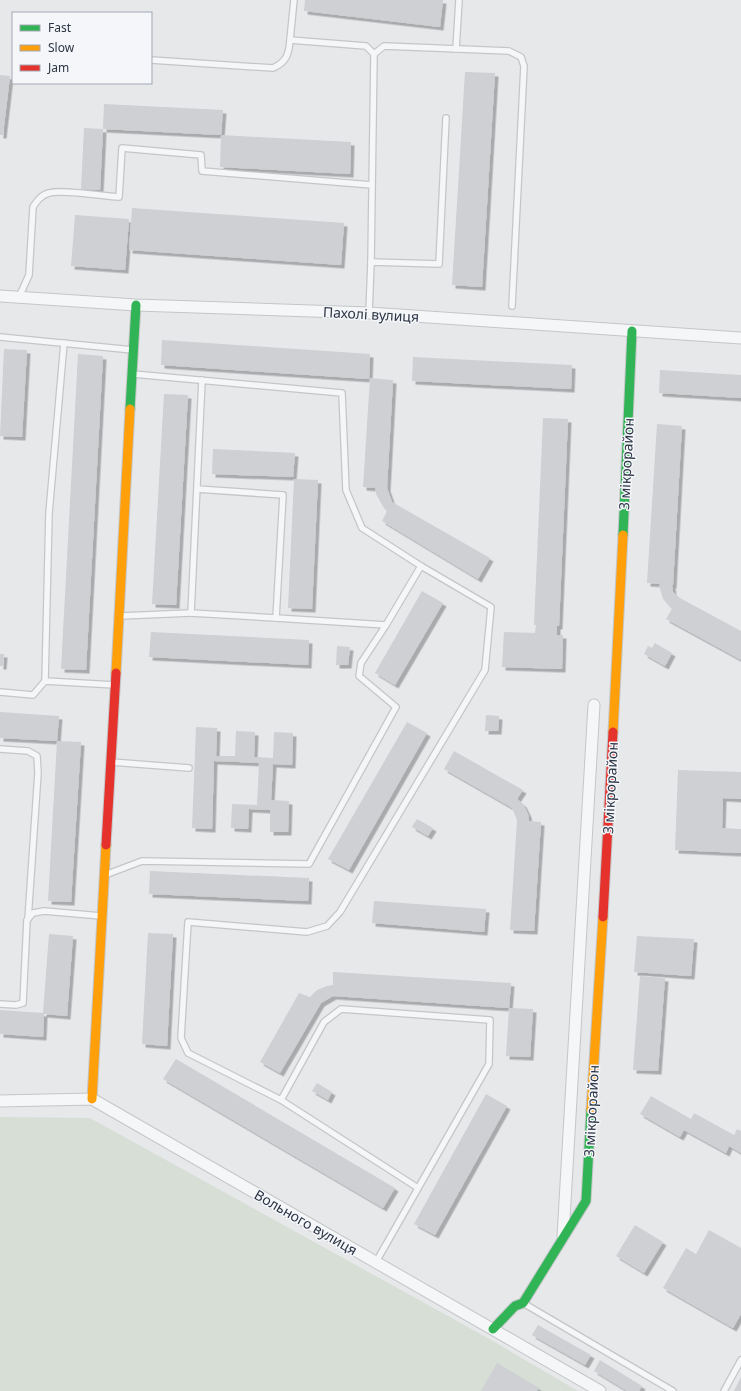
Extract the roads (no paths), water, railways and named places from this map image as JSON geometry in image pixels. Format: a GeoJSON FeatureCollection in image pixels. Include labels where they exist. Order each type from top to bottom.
{"type":"FeatureCollection","features":[{"type":"Feature","properties":{"kind":"street","name":"Пахолі вулиця"},"geometry":{"type":"LineString","coordinates":[[0,296],[136,305],[369,313],[741,338]]}},
{"type":"Feature","properties":{"kind":"street"},"geometry":{"type":"LineString","coordinates":[[0,1101],[92,1099],[136,305]]}},
{"type":"Feature","properties":{"kind":"street","name":"3 мікрорайон"},"geometry":{"type":"LineString","coordinates":[[493,1329],[515,1306],[523,1302],[586,1201],[615,706],[632,330]]}},
{"type":"Feature","properties":{"kind":"street","name":"3 мікрорайон"},"geometry":{"type":"LineString","coordinates":[[563,1239],[594,705]]}},
{"type":"Feature","properties":{"kind":"street","name":"Вольного вулиця"},"geometry":{"type":"LineString","coordinates":[[92,1099],[600,1391]]}},
{"type":"Feature","properties":{"kind":"lane"},"geometry":{"type":"LineString","coordinates":[[152,60],[273,68],[280,65],[289,52],[294,0]]}},
{"type":"Feature","properties":{"kind":"lane"},"geometry":{"type":"LineString","coordinates":[[456,49],[459,0]]}},
{"type":"Feature","properties":{"kind":"lane"},"geometry":{"type":"LineString","coordinates":[[290,40],[366,46],[374,54],[369,313]]}},
{"type":"Feature","properties":{"kind":"lane"},"geometry":{"type":"LineString","coordinates":[[374,54],[384,46],[509,51],[521,57],[524,66],[512,306]]}},
{"type":"Feature","properties":{"kind":"lane"},"geometry":{"type":"LineString","coordinates":[[371,262],[439,264],[446,118]]}},
{"type":"Feature","properties":{"kind":"lane"},"geometry":{"type":"LineString","coordinates":[[19,297],[29,275],[33,207],[38,198],[48,193],[59,192],[118,198],[122,148],[201,155],[202,171],[372,185]]}},
{"type":"Feature","properties":{"kind":"lane"},"geometry":{"type":"LineString","coordinates":[[0,337],[133,350]]}},
{"type":"Feature","properties":{"kind":"lane"},"geometry":{"type":"LineString","coordinates":[[0,692],[33,695],[45,681],[49,513],[64,344]]}},
{"type":"Feature","properties":{"kind":"lane"},"geometry":{"type":"LineString","coordinates":[[132,374],[342,393],[346,490],[362,528],[491,608],[485,670],[340,912],[327,926],[307,932],[188,922],[181,1038],[188,1053],[281,1100],[418,1188]]}},
{"type":"Feature","properties":{"kind":"lane"},"geometry":{"type":"LineString","coordinates":[[191,614],[202,380]]}},
{"type":"Feature","properties":{"kind":"lane"},"geometry":{"type":"LineString","coordinates":[[197,489],[284,495],[276,618]]}},
{"type":"Feature","properties":{"kind":"lane"},"geometry":{"type":"LineString","coordinates":[[104,875],[142,861],[309,864],[396,707],[359,676],[361,662],[386,625],[421,566]]}},
{"type":"Feature","properties":{"kind":"lane"},"geometry":{"type":"LineString","coordinates":[[118,616],[191,614],[386,625]]}},
{"type":"Feature","properties":{"kind":"lane"},"geometry":{"type":"LineString","coordinates":[[45,681],[115,685]]}},
{"type":"Feature","properties":{"kind":"lane"},"geometry":{"type":"LineString","coordinates":[[0,750],[28,751],[37,756],[38,773],[25,948],[23,1003],[16,1005],[0,1004]]}},
{"type":"Feature","properties":{"kind":"lane"},"geometry":{"type":"LineString","coordinates":[[110,762],[189,768]]}},
{"type":"Feature","properties":{"kind":"lane"},"geometry":{"type":"LineString","coordinates":[[28,919],[33,913],[44,911],[102,916]]}},
{"type":"Feature","properties":{"kind":"lane"},"geometry":{"type":"LineString","coordinates":[[281,1100],[324,1022],[341,1009],[490,1020],[489,1064],[376,1262]]}},
{"type":"Feature","properties":{"kind":"lane"},"geometry":{"type":"LineString","coordinates":[[523,1302],[673,1391]]}},
{"type":"Feature","properties":{"kind":"lane"},"geometry":{"type":"LineString","coordinates":[[724,1391],[741,1360]]}}]}
